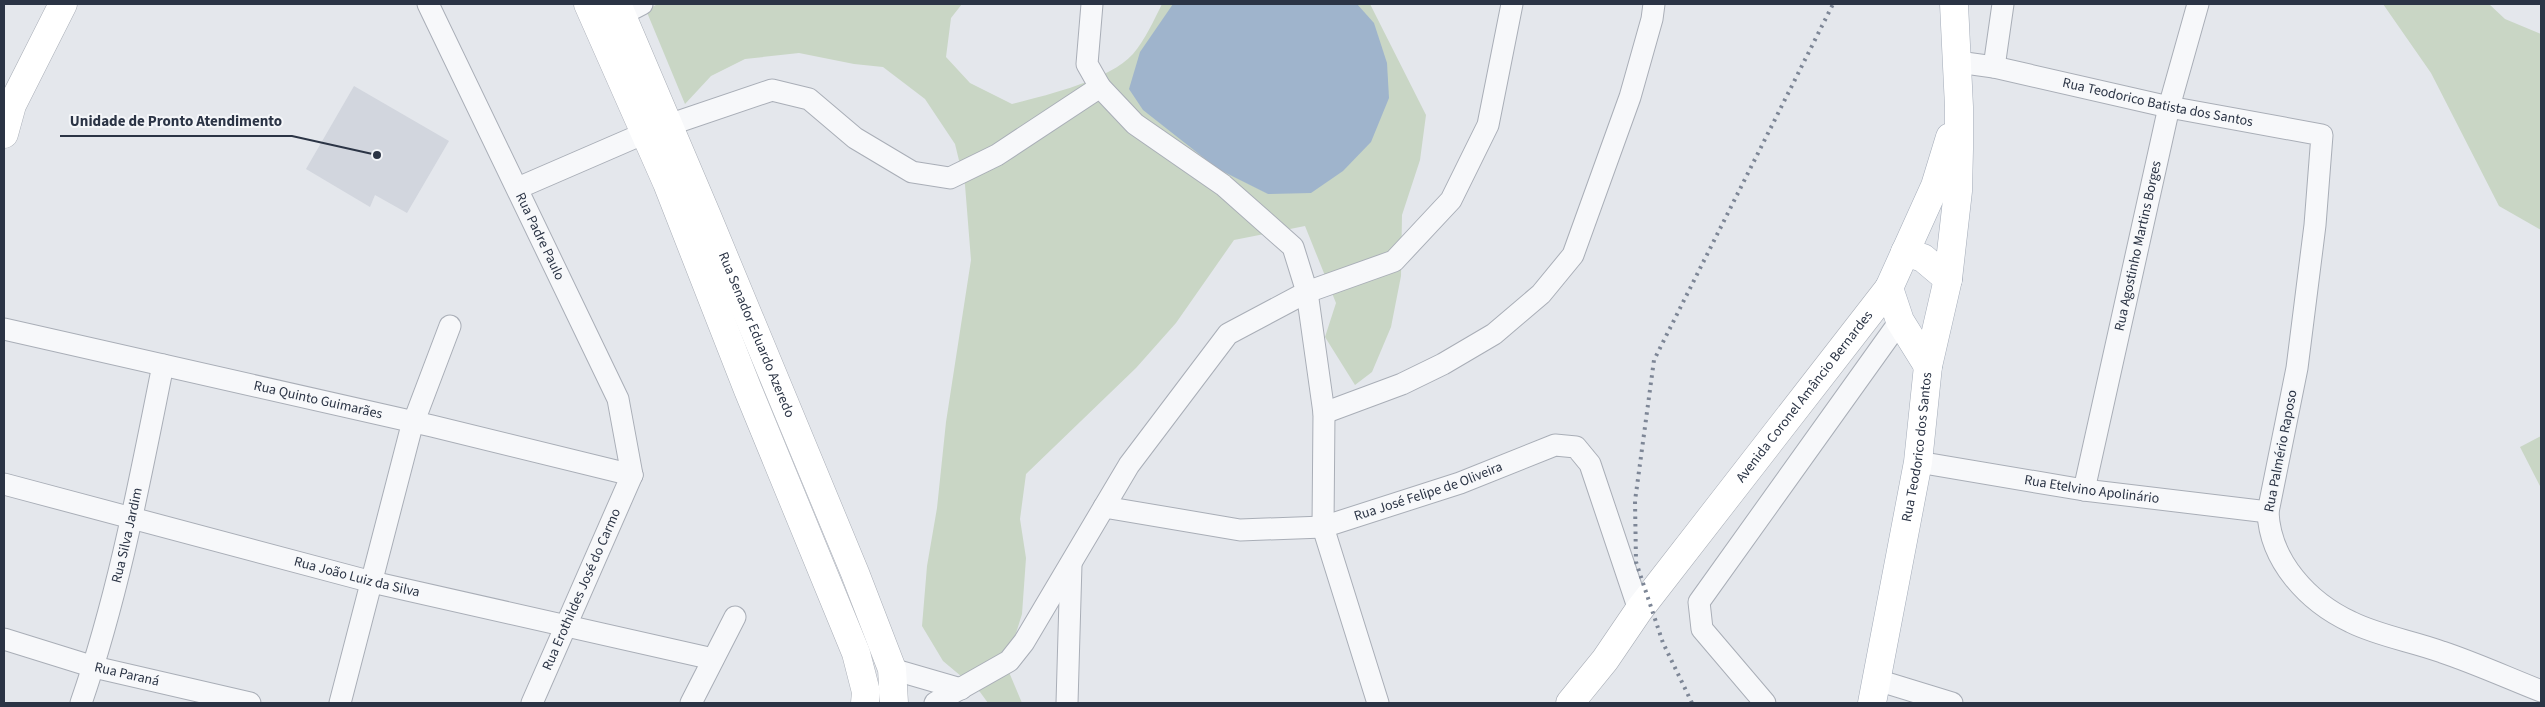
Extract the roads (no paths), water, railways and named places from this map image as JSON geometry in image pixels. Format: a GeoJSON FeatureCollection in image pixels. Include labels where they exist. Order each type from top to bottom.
{"type":"FeatureCollection","features":[{"type":"Feature","properties":{"kind":"street"},"geometry":{"type":"LineString","coordinates":[[4,134],[12,105],[63,4]]}},
{"type":"Feature","properties":{"kind":"street","name":"Rua Padre Paulo"},"geometry":{"type":"LineString","coordinates":[[428,4],[618,399],[632,475]]}},
{"type":"Feature","properties":{"kind":"street","name":"Rua Senador Eduardo Azeredo"},"geometry":{"type":"LineString","coordinates":[[588,4],[657,129],[760,343],[892,668],[894,703]]}},
{"type":"Feature","properties":{"kind":"street"},"geometry":{"type":"LineString","coordinates":[[1092,4],[1087,64],[1100,87],[1135,124],[1223,185],[1293,247],[1307,292],[1324,413],[1323,527],[1378,703]]}},
{"type":"Feature","properties":{"kind":"street"},"geometry":{"type":"LineString","coordinates":[[935,703],[1009,661],[1024,642],[1129,465],[1228,334],[1307,292],[1394,261],[1451,200],[1488,125],[1512,4]]}},
{"type":"Feature","properties":{"kind":"street"},"geometry":{"type":"LineString","coordinates":[[1324,413],[1402,384],[1443,364],[1494,334],[1541,294],[1573,256],[1630,97],[1652,19],[1654,4]]}},
{"type":"Feature","properties":{"kind":"street","name":"Rua Teodorico dos Santos"},"geometry":{"type":"LineString","coordinates":[[1875,692],[1918,462],[1928,366],[1948,279],[1958,191],[1959,107],[1954,4]]}},
{"type":"Feature","properties":{"kind":"street"},"geometry":{"type":"LineString","coordinates":[[1994,66],[2003,4]]}},
{"type":"Feature","properties":{"kind":"street","name":"Rua Agostinho Martins Borges"},"geometry":{"type":"LineString","coordinates":[[2084,490],[2170,107],[2198,4]]}},
{"type":"Feature","properties":{"kind":"street","name":"Rua Senador Eduardo Azeredo"},"geometry":{"type":"LineString","coordinates":[[627,7],[657,129],[856,653],[866,692],[865,703]]}},
{"type":"Feature","properties":{"kind":"street","name":"Rua Teodorico Batista dos Santos"},"geometry":{"type":"LineString","coordinates":[[1958,62],[1994,66],[2170,107],[2322,135]]}},
{"type":"Feature","properties":{"kind":"street"},"geometry":{"type":"LineString","coordinates":[[518,188],[657,129],[772,90],[809,99],[855,138],[912,172],[950,178],[997,155],[1100,87]]}},
{"type":"Feature","properties":{"kind":"street","name":"Avenida Coronel Amâncio Bernardes"},"geometry":{"type":"LineString","coordinates":[[1570,703],[1605,660],[1639,610],[1888,288],[1935,186],[1959,107]]}},
{"type":"Feature","properties":{"kind":"street","name":"Rua Palmério Raposo"},"geometry":{"type":"LineString","coordinates":[[2322,135],[2315,225],[2297,368],[2268,512],[2269,529],[2276,550],[2291,575],[2306,591],[2350,622],[2443,652],[2541,691]]}},
{"type":"Feature","properties":{"kind":"street"},"geometry":{"type":"LineString","coordinates":[[1905,252],[1923,258],[1948,279]]}},
{"type":"Feature","properties":{"kind":"street"},"geometry":{"type":"LineString","coordinates":[[1888,288],[1900,321],[1928,366]]}},
{"type":"Feature","properties":{"kind":"street"},"geometry":{"type":"LineString","coordinates":[[1761,701],[1702,629],[1699,602],[1900,321]]}},
{"type":"Feature","properties":{"kind":"street"},"geometry":{"type":"LineString","coordinates":[[340,703],[414,422],[450,326]]}},
{"type":"Feature","properties":{"kind":"street","name":"Rua Quinto Guimarães"},"geometry":{"type":"LineString","coordinates":[[4,329],[414,422],[632,475]]}},
{"type":"Feature","properties":{"kind":"street","name":"Rua Silva Jardim"},"geometry":{"type":"LineString","coordinates":[[81,703],[94,667],[133,517],[163,365]]}},
{"type":"Feature","properties":{"kind":"street","name":"Rua José Felipe de Oliveira"},"geometry":{"type":"LineString","coordinates":[[1104,507],[1240,530],[1323,527],[1460,483],[1556,445],[1576,447],[1590,464],[1639,610]]}},
{"type":"Feature","properties":{"kind":"street","name":"Rua Etelvino Apolinário"},"geometry":{"type":"LineString","coordinates":[[1918,462],[2084,490],[2268,512]]}},
{"type":"Feature","properties":{"kind":"street","name":"Rua Erothildes José do Carmo"},"geometry":{"type":"LineString","coordinates":[[532,703],[632,475]]}},
{"type":"Feature","properties":{"kind":"street","name":"Rua João Luiz da Silva"},"geometry":{"type":"LineString","coordinates":[[4,484],[372,582],[714,660]]}},
{"type":"Feature","properties":{"kind":"street"},"geometry":{"type":"LineString","coordinates":[[1067,703],[1071,563]]}},
{"type":"Feature","properties":{"kind":"street"},"geometry":{"type":"LineString","coordinates":[[691,703],[735,617]]}},
{"type":"Feature","properties":{"kind":"street","name":"Rua Paraná"},"geometry":{"type":"LineString","coordinates":[[4,639],[94,667],[250,703]]}},
{"type":"Feature","properties":{"kind":"street","name":"Avenida Coronel Amâncio Bernardes"},"geometry":{"type":"LineString","coordinates":[[1586,703],[1605,660]]}},
{"type":"Feature","properties":{"kind":"street"},"geometry":{"type":"LineString","coordinates":[[892,668],[961,689]]}},
{"type":"Feature","properties":{"kind":"street"},"geometry":{"type":"LineString","coordinates":[[1875,692],[1952,703]]}},
{"type":"Feature","properties":{"kind":"water"},"geometry":{"type":"Polygon","coordinates":[[[1173,4],[1357,4],[1374,23],[1387,63],[1389,98],[1371,142],[1343,171],[1311,193],[1268,194],[1218,169],[1143,110],[1129,89],[1140,52],[1173,4]]]}},
{"type":"Feature","properties":{"kind":"railway"},"geometry":{"type":"LineString","coordinates":[[1692,703],[1663,643],[1636,562],[1635,501],[1654,360],[1833,4]]}},
{"type":"Feature","properties":{"kind":"place","name":"Unidade de Pronto Atendimento"},"geometry":{"type":"Point","coordinates":[377,155]}}]}
